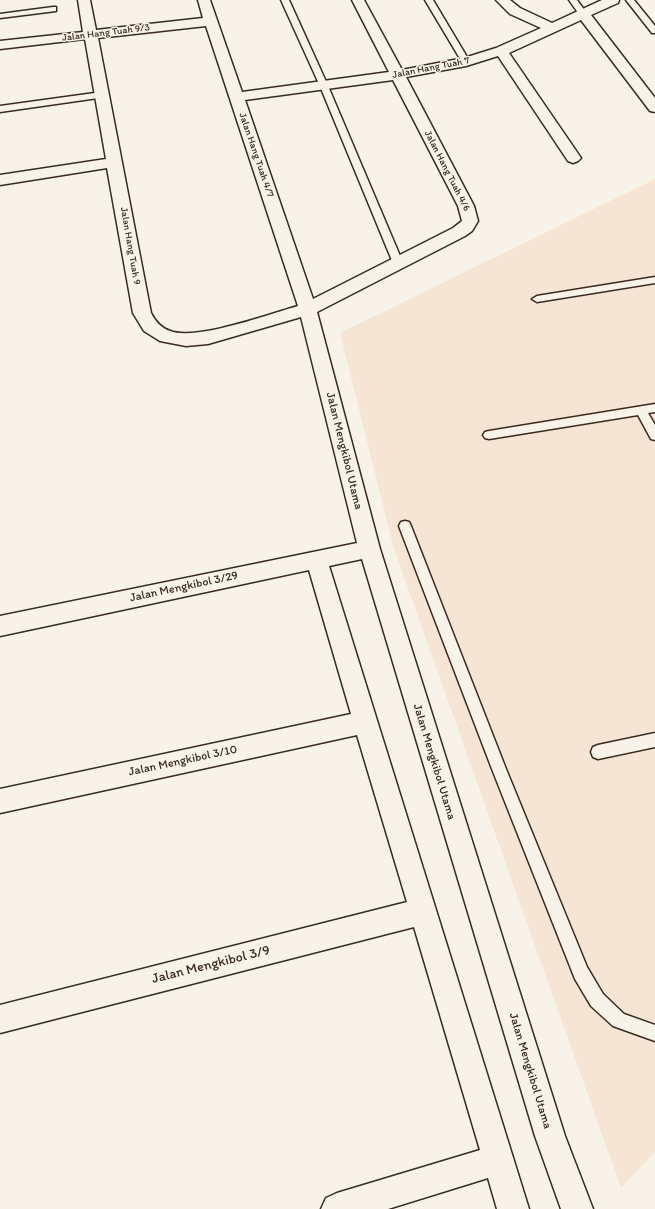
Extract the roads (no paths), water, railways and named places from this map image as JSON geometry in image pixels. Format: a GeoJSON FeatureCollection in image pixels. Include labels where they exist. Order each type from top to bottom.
{"type":"FeatureCollection","features":[{"type":"Feature","properties":{"kind":"street","name":"Jalan Hang Tuah 9"},"geometry":{"type":"LineString","coordinates":[[84,0],[142,313],[150,327],[166,337],[186,340],[208,338],[308,309]]}},
{"type":"Feature","properties":{"kind":"street","name":"Jalan Hang Tuah 4/7"},"geometry":{"type":"LineString","coordinates":[[204,0],[308,309]]}},
{"type":"Feature","properties":{"kind":"street","name":"Jalan Hang Tuah 4/6"},"geometry":{"type":"LineString","coordinates":[[308,309],[460,232],[470,221],[466,206],[358,0]]}},
{"type":"Feature","properties":{"kind":"street"},"geometry":{"type":"LineString","coordinates":[[502,0],[515,11],[553,28]]}},
{"type":"Feature","properties":{"kind":"street","name":"Jalan Hang Tuah 7"},"geometry":{"type":"LineString","coordinates":[[237,97],[396,75],[466,62],[500,51],[584,15],[613,0]]}},
{"type":"Feature","properties":{"kind":"street"},"geometry":{"type":"LineString","coordinates":[[584,15],[655,108]]}},
{"type":"Feature","properties":{"kind":"street","name":"Jalan Hang Tuah 9/3"},"geometry":{"type":"LineString","coordinates":[[0,45],[211,21]]}},
{"type":"Feature","properties":{"kind":"street"},"geometry":{"type":"LineString","coordinates":[[500,51],[573,158]]}},
{"type":"Feature","properties":{"kind":"street"},"geometry":{"type":"LineString","coordinates":[[0,180],[114,162]]}},
{"type":"Feature","properties":{"kind":"street","name":"Jalan Mengkibol Utama"},"geometry":{"type":"LineString","coordinates":[[308,309],[369,549],[550,1136],[577,1209]]}},
{"type":"Feature","properties":{"kind":"street","name":"Jalan Mengkibol 3/29"},"geometry":{"type":"LineString","coordinates":[[0,626],[369,549]]}},
{"type":"Feature","properties":{"kind":"street"},"geometry":{"type":"LineString","coordinates":[[316,559],[513,1209]]}},
{"type":"Feature","properties":{"kind":"street","name":"Jalan Mengkibol 3/10"},"geometry":{"type":"LineString","coordinates":[[0,801],[366,722]]}},
{"type":"Feature","properties":{"kind":"street","name":"Jalan Mengkibol 3/9"},"geometry":{"type":"LineString","coordinates":[[0,1019],[422,912]]}},
{"type":"Feature","properties":{"kind":"street"},"geometry":{"type":"LineString","coordinates":[[337,1209],[497,1160]]}},
{"type":"Feature","properties":{"kind":"lane"},"geometry":{"type":"LineString","coordinates":[[285,0],[324,86],[398,263]]}},
{"type":"Feature","properties":{"kind":"lane"},"geometry":{"type":"LineString","coordinates":[[429,0],[466,62]]}},
{"type":"Feature","properties":{"kind":"lane"},"geometry":{"type":"LineString","coordinates":[[573,0],[584,15]]}},
{"type":"Feature","properties":{"kind":"lane"},"geometry":{"type":"LineString","coordinates":[[630,0],[655,31]]}},
{"type":"Feature","properties":{"kind":"lane"},"geometry":{"type":"LineString","coordinates":[[0,16],[53,9]]}},
{"type":"Feature","properties":{"kind":"lane"},"geometry":{"type":"LineString","coordinates":[[0,109],[102,95]]}},
{"type":"Feature","properties":{"kind":"lane"},"geometry":{"type":"LineString","coordinates":[[537,299],[655,280]]}},
{"type":"Feature","properties":{"kind":"lane"},"geometry":{"type":"LineString","coordinates":[[490,435],[655,408]]}},
{"type":"Feature","properties":{"kind":"lane"},"geometry":{"type":"LineString","coordinates":[[641,410],[655,436]]}},
{"type":"Feature","properties":{"kind":"lane"},"geometry":{"type":"LineString","coordinates":[[405,526],[499,769],[581,973],[597,1000],[619,1020],[655,1034]]}},
{"type":"Feature","properties":{"kind":"lane"},"geometry":{"type":"LineString","coordinates":[[598,752],[655,740]]}}]}
